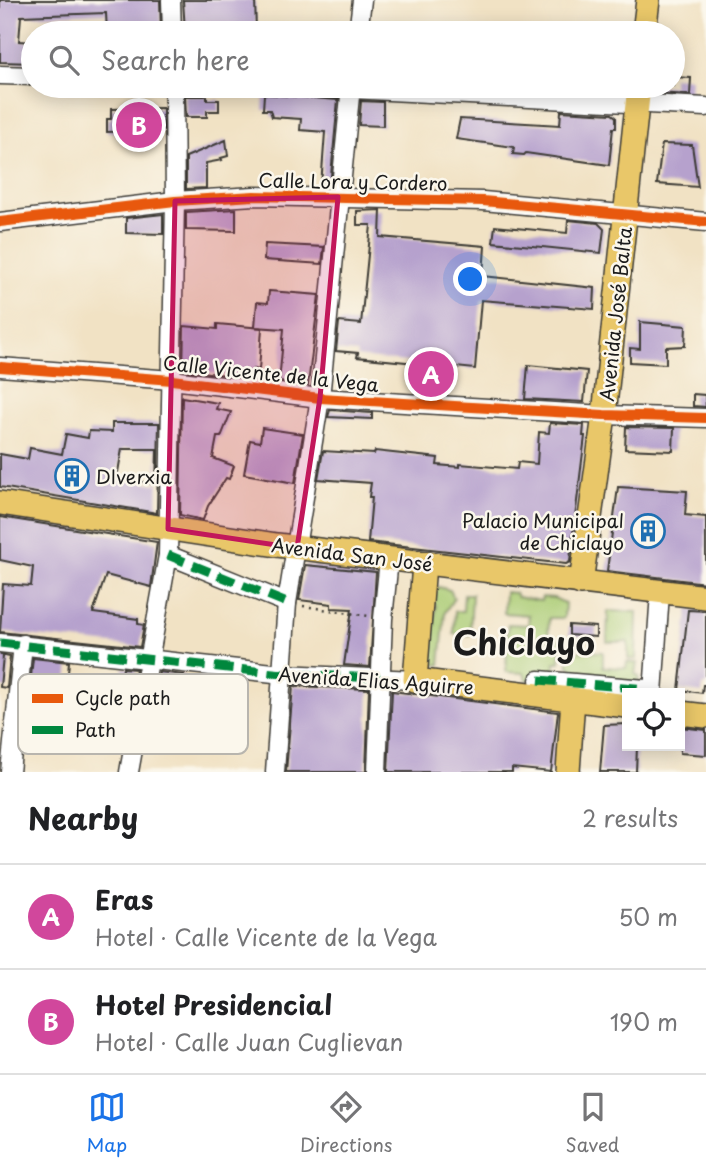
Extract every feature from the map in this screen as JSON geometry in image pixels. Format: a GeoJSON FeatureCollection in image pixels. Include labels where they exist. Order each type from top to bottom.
{"type":"FeatureCollection","features":[{"type":"Feature","properties":{"kind":"main road"},"geometry":{"type":"LineString","coordinates":[[645,21],[648,0]]}},
{"type":"Feature","properties":{"kind":"main road","name":"Avenida José Balta"},"geometry":{"type":"LineString","coordinates":[[581,583],[604,415],[638,98]]}},
{"type":"Feature","properties":{"kind":"main road","name":"Avenida San José"},"geometry":{"type":"LineString","coordinates":[[0,503],[297,548],[706,597]]}},
{"type":"Feature","properties":{"kind":"main road"},"geometry":{"type":"LineString","coordinates":[[415,680],[424,564]]}},
{"type":"Feature","properties":{"kind":"main road","name":"Avenida Elias Aguirre"},"geometry":{"type":"LineString","coordinates":[[415,680],[622,705]]}},
{"type":"Feature","properties":{"kind":"main road"},"geometry":{"type":"LineString","coordinates":[[568,772],[573,699]]}},
{"type":"Feature","properties":{"kind":"main road"},"geometry":{"type":"LineString","coordinates":[[685,714],[706,716]]}},
{"type":"Feature","properties":{"kind":"street"},"geometry":{"type":"LineString","coordinates":[[171,0],[172,21]]}},
{"type":"Feature","properties":{"kind":"street"},"geometry":{"type":"LineString","coordinates":[[359,21],[362,0]]}},
{"type":"Feature","properties":{"kind":"street"},"geometry":{"type":"LineString","coordinates":[[0,75],[21,76]]}},
{"type":"Feature","properties":{"kind":"street"},"geometry":{"type":"LineString","coordinates":[[146,674],[168,555],[175,201],[174,98]]}},
{"type":"Feature","properties":{"kind":"street"},"geometry":{"type":"LineString","coordinates":[[275,772],[287,603],[320,398],[350,98]]}},
{"type":"Feature","properties":{"kind":"street"},"geometry":{"type":"LineString","coordinates":[[659,98],[706,107]]}},
{"type":"Feature","properties":{"kind":"street","name":"Calle Lora y Cordero"},"geometry":{"type":"LineString","coordinates":[[0,222],[175,201],[254,196],[483,201],[706,222]]}},
{"type":"Feature","properties":{"kind":"street","name":"Calle Vicente de la Vega"},"geometry":{"type":"LineString","coordinates":[[0,366],[172,380],[320,398],[604,415],[706,418]]}},
{"type":"Feature","properties":{"kind":"street"},"geometry":{"type":"LineString","coordinates":[[168,555],[287,603]]}},
{"type":"Feature","properties":{"kind":"street"},"geometry":{"type":"LineString","coordinates":[[377,772],[383,619],[389,559]]}},
{"type":"Feature","properties":{"kind":"street"},"geometry":{"type":"LineString","coordinates":[[650,688],[660,593]]}},
{"type":"Feature","properties":{"kind":"street","name":"Avenida Elias Aguirre"},"geometry":{"type":"LineString","coordinates":[[0,643],[283,674],[415,680]]}},
{"type":"Feature","properties":{"kind":"street"},"geometry":{"type":"LineString","coordinates":[[20,674],[23,644]]}},
{"type":"Feature","properties":{"kind":"street"},"geometry":{"type":"LineString","coordinates":[[539,680],[622,688]]}},
{"type":"Feature","properties":{"kind":"street"},"geometry":{"type":"LineString","coordinates":[[10,772],[18,693]]}},
{"type":"Feature","properties":{"kind":"street"},"geometry":{"type":"LineString","coordinates":[[129,772],[132,754]]}},
{"type":"Feature","properties":{"kind":"path"},"geometry":{"type":"LineString","coordinates":[[287,603],[383,619]]}},
{"type":"Feature","properties":{"kind":"highlighted area"},"geometry":{"type":"Polygon","coordinates":[[[338,197],[320,398],[297,548],[168,529],[175,201],[338,197]]]}},
{"type":"Feature","properties":{"kind":"green space"},"geometry":{"type":"Polygon","coordinates":[[[439,587],[450,590],[454,598],[445,612],[440,665],[430,664],[436,606],[431,599],[433,589],[439,587]]]}},
{"type":"Feature","properties":{"kind":"green space"},"geometry":{"type":"Polygon","coordinates":[[[505,592],[541,601],[542,597],[554,598],[565,603],[564,618],[549,618],[548,639],[561,640],[560,662],[555,662],[554,680],[551,683],[527,680],[524,673],[506,672],[508,624],[528,625],[529,615],[504,613],[505,592]]]}},
{"type":"Feature","properties":{"kind":"green space"},"geometry":{"type":"Polygon","coordinates":[[[464,594],[472,594],[470,635],[454,634],[455,611],[463,611],[464,594]]]}},
{"type":"Feature","properties":{"kind":"green space"},"geometry":{"type":"Polygon","coordinates":[[[608,611],[637,612],[636,659],[628,659],[628,642],[607,642],[608,611]]]}},
{"type":"Feature","properties":{"kind":"green space"},"geometry":{"type":"Polygon","coordinates":[[[568,651],[603,652],[603,667],[626,668],[627,662],[637,663],[635,674],[639,676],[638,685],[585,680],[568,665],[568,651]]]}},
{"type":"Feature","properties":{"kind":"building"},"geometry":{"type":"Polygon","coordinates":[[[0,0],[160,0],[161,21],[106,21],[106,13],[21,16],[21,63],[0,62],[0,0]]]}},
{"type":"Feature","properties":{"kind":"building"},"geometry":{"type":"Polygon","coordinates":[[[183,0],[255,0],[256,21],[184,21],[183,0]]]}},
{"type":"Feature","properties":{"kind":"building"},"geometry":{"type":"Polygon","coordinates":[[[685,78],[691,78],[690,95],[685,95],[685,78]]]}},
{"type":"Feature","properties":{"kind":"building"},"geometry":{"type":"Polygon","coordinates":[[[185,98],[219,100],[219,111],[207,111],[207,117],[186,117],[185,98]]]}},
{"type":"Feature","properties":{"kind":"building"},"geometry":{"type":"Polygon","coordinates":[[[264,98],[338,100],[330,186],[321,186],[325,132],[300,130],[301,119],[272,117],[270,110],[263,110],[264,98]]]}},
{"type":"Feature","properties":{"kind":"building"},"geometry":{"type":"Polygon","coordinates":[[[361,101],[383,102],[383,126],[359,125],[361,101]]]}},
{"type":"Feature","properties":{"kind":"building"},"geometry":{"type":"Polygon","coordinates":[[[163,108],[163,130],[107,132],[107,119],[111,119],[111,109],[163,108]]]}},
{"type":"Feature","properties":{"kind":"building"},"geometry":{"type":"Polygon","coordinates":[[[561,111],[612,114],[616,117],[609,165],[526,153],[513,154],[514,147],[456,139],[460,119],[560,125],[561,111]]]}},
{"type":"Feature","properties":{"kind":"building"},"geometry":{"type":"Polygon","coordinates":[[[226,140],[228,156],[206,163],[206,188],[186,189],[186,157],[226,140]]]}},
{"type":"Feature","properties":{"kind":"building"},"geometry":{"type":"Polygon","coordinates":[[[662,144],[692,145],[698,187],[657,184],[662,144]]]}},
{"type":"Feature","properties":{"kind":"building"},"geometry":{"type":"Polygon","coordinates":[[[236,209],[236,231],[186,230],[186,212],[236,209]]]}},
{"type":"Feature","properties":{"kind":"building"},"geometry":{"type":"Polygon","coordinates":[[[381,210],[380,237],[485,246],[483,276],[595,288],[594,309],[481,300],[475,369],[357,357],[358,353],[336,351],[339,322],[361,324],[371,225],[357,225],[357,211],[381,210]]]}},
{"type":"Feature","properties":{"kind":"building"},"geometry":{"type":"Polygon","coordinates":[[[163,214],[163,234],[126,233],[126,218],[163,214]]]}},
{"type":"Feature","properties":{"kind":"building"},"geometry":{"type":"Polygon","coordinates":[[[568,220],[598,223],[604,229],[601,253],[493,242],[495,226],[567,233],[568,220]]]}},
{"type":"Feature","properties":{"kind":"building"},"geometry":{"type":"Polygon","coordinates":[[[265,244],[324,247],[322,264],[264,260],[265,244]]]}},
{"type":"Feature","properties":{"kind":"building"},"geometry":{"type":"Polygon","coordinates":[[[269,291],[319,295],[308,385],[279,382],[284,329],[255,327],[257,302],[268,303],[269,291]]]}},
{"type":"Feature","properties":{"kind":"building"},"geometry":{"type":"Polygon","coordinates":[[[640,322],[686,326],[685,346],[666,347],[666,364],[630,362],[630,348],[640,349],[640,322]]]}},
{"type":"Feature","properties":{"kind":"building"},"geometry":{"type":"Polygon","coordinates":[[[217,324],[262,328],[259,370],[253,369],[252,378],[183,370],[184,326],[217,329],[217,324]]]}},
{"type":"Feature","properties":{"kind":"building"},"geometry":{"type":"Polygon","coordinates":[[[528,365],[587,371],[584,402],[525,399],[528,365]]]}},
{"type":"Feature","properties":{"kind":"building"},"geometry":{"type":"Polygon","coordinates":[[[693,394],[705,395],[706,407],[693,406],[693,394]]]}},
{"type":"Feature","properties":{"kind":"building"},"geometry":{"type":"Polygon","coordinates":[[[182,397],[218,403],[216,409],[231,412],[221,437],[217,437],[213,458],[234,466],[229,479],[226,478],[208,506],[203,520],[180,515],[182,397]]]}},
{"type":"Feature","properties":{"kind":"building"},"geometry":{"type":"Polygon","coordinates":[[[330,410],[372,413],[372,419],[328,417],[330,410]]]}},
{"type":"Feature","properties":{"kind":"building"},"geometry":{"type":"Polygon","coordinates":[[[112,423],[159,423],[157,513],[0,487],[0,454],[28,459],[30,448],[62,454],[66,434],[88,438],[89,431],[112,432],[112,423]],[[122,449],[117,478],[156,484],[157,449],[122,449]]]}},
{"type":"Feature","properties":{"kind":"building"},"geometry":{"type":"Polygon","coordinates":[[[550,423],[584,425],[585,436],[570,562],[566,564],[368,542],[371,483],[318,479],[323,451],[374,454],[375,451],[438,458],[437,465],[460,467],[460,464],[517,469],[518,462],[537,464],[539,432],[549,433],[550,423]]]}},
{"type":"Feature","properties":{"kind":"building"},"geometry":{"type":"Polygon","coordinates":[[[626,427],[674,428],[673,451],[625,449],[626,427]]]}},
{"type":"Feature","properties":{"kind":"building"},"geometry":{"type":"Polygon","coordinates":[[[262,428],[303,434],[295,483],[244,474],[250,440],[260,442],[262,428]]]}},
{"type":"Feature","properties":{"kind":"building","name":"Palacio Municipal de Chiclayo"},"geometry":{"type":"Polygon","coordinates":[[[618,487],[687,491],[685,515],[706,517],[706,583],[607,571],[618,487]]]}},
{"type":"Feature","properties":{"kind":"building"},"geometry":{"type":"Polygon","coordinates":[[[0,517],[157,542],[151,587],[106,575],[93,613],[138,619],[138,624],[144,625],[140,647],[0,632],[3,584],[31,586],[33,567],[0,560],[0,517]]]}},
{"type":"Feature","properties":{"kind":"building"},"geometry":{"type":"Polygon","coordinates":[[[305,565],[376,572],[370,667],[344,665],[352,609],[331,608],[331,604],[299,600],[305,565]]]}},
{"type":"Feature","properties":{"kind":"building"},"geometry":{"type":"Polygon","coordinates":[[[688,610],[706,611],[706,685],[703,685],[702,693],[679,688],[688,610]]]}},
{"type":"Feature","properties":{"kind":"building"},"geometry":{"type":"Polygon","coordinates":[[[569,625],[596,627],[596,637],[569,635],[569,625]]]}},
{"type":"Feature","properties":{"kind":"building"},"geometry":{"type":"Polygon","coordinates":[[[0,654],[10,656],[7,688],[0,687],[3,656],[0,654]]]}},
{"type":"Feature","properties":{"kind":"building"},"geometry":{"type":"Polygon","coordinates":[[[33,658],[69,662],[68,674],[31,674],[33,658]]]}},
{"type":"Feature","properties":{"kind":"building"},"geometry":{"type":"Polygon","coordinates":[[[123,668],[136,669],[135,674],[122,674],[123,668]]]}},
{"type":"Feature","properties":{"kind":"building"},"geometry":{"type":"Polygon","coordinates":[[[293,686],[369,689],[366,772],[286,772],[293,686]]]}},
{"type":"Feature","properties":{"kind":"building"},"geometry":{"type":"Polygon","coordinates":[[[392,691],[558,712],[551,772],[512,768],[512,772],[388,772],[392,691]]]}},
{"type":"Feature","properties":{"kind":"building"},"geometry":{"type":"Polygon","coordinates":[[[622,724],[622,751],[637,751],[636,772],[600,772],[604,725],[622,724]]]}},
{"type":"Feature","properties":{"kind":"building"},"geometry":{"type":"Polygon","coordinates":[[[685,728],[706,730],[706,755],[680,753],[685,751],[685,728]]]}},
{"type":"Feature","properties":{"kind":"marked path"},"geometry":{"type":"LineString","coordinates":[[168,555],[287,603]]}},
{"type":"Feature","properties":{"kind":"marked path"},"geometry":{"type":"LineString","coordinates":[[0,643],[283,674],[380,678]]}},
{"type":"Feature","properties":{"kind":"marked path"},"geometry":{"type":"LineString","coordinates":[[539,680],[634,688]]}},
{"type":"Feature","properties":{"kind":"cycle path"},"geometry":{"type":"LineString","coordinates":[[0,222],[175,201],[254,196],[483,201],[706,222]]}},
{"type":"Feature","properties":{"kind":"cycle path"},"geometry":{"type":"LineString","coordinates":[[0,367],[172,380],[320,398],[604,415],[706,418]]}},
{"type":"Feature","properties":{"kind":"place","name":"Hotel Presidencial"},"geometry":{"type":"Point","coordinates":[139,125]}},
{"type":"Feature","properties":{"kind":"place","name":"Eras"},"geometry":{"type":"Point","coordinates":[431,374]}},
{"type":"Feature","properties":{"kind":"place","name":"DIverxia"},"geometry":{"type":"Point","coordinates":[72,476]}},
{"type":"Feature","properties":{"kind":"place","name":"Palacio Municipal de Chiclayo"},"geometry":{"type":"Point","coordinates":[648,531]}},
{"type":"Feature","properties":{"kind":"district","name":"Chiclayo"},"geometry":{"type":"Point","coordinates":[524,641]}}]}
